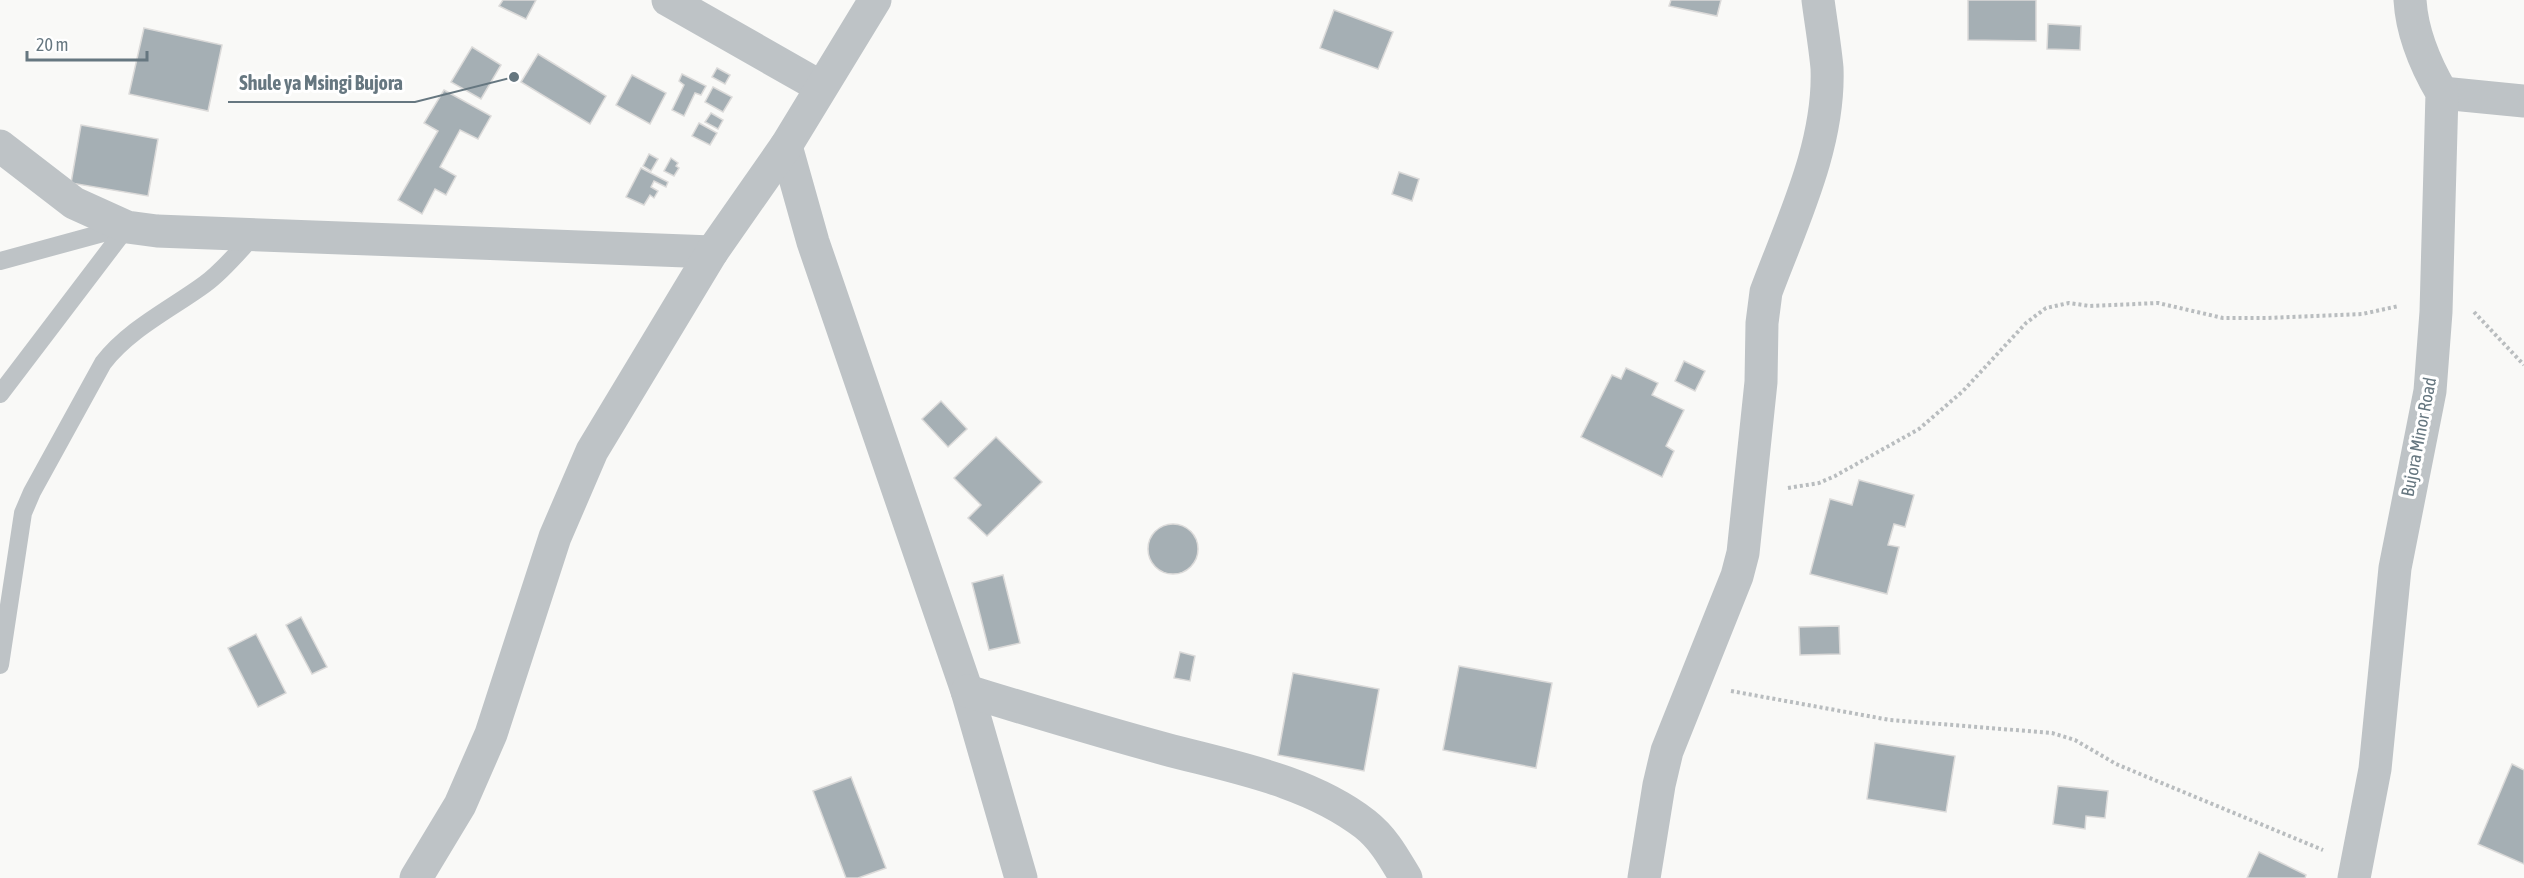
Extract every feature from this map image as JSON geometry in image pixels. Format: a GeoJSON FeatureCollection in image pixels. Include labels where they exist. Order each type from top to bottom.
{"type":"FeatureCollection","features":[{"type":"Feature","properties":{"kind":"street"},"geometry":{"type":"LineString","coordinates":[[668,0],[821,87]]}},
{"type":"Feature","properties":{"kind":"street"},"geometry":{"type":"LineString","coordinates":[[416,878],[460,805],[491,734],[555,537],[592,451],[712,252],[786,146],[875,0]]}},
{"type":"Feature","properties":{"kind":"street"},"geometry":{"type":"LineString","coordinates":[[1644,878],[1662,768],[1737,576],[1743,553],[1761,382],[1763,307],[1766,292],[1809,178],[1824,111],[1827,69],[1818,0]]}},
{"type":"Feature","properties":{"kind":"street"},"geometry":{"type":"LineString","coordinates":[[2410,0],[2411,18],[2425,63],[2442,93],[2524,100]]}},
{"type":"Feature","properties":{"kind":"street","name":"Bujora Minor Road"},"geometry":{"type":"LineString","coordinates":[[2356,871],[2374,769],[2395,568],[2430,391],[2437,288],[2442,93]]}},
{"type":"Feature","properties":{"kind":"street"},"geometry":{"type":"LineString","coordinates":[[0,146],[74,203],[127,227],[157,231],[712,252]]}},
{"type":"Feature","properties":{"kind":"street"},"geometry":{"type":"LineString","coordinates":[[786,146],[813,242],[967,691],[1021,878]]}},
{"type":"Feature","properties":{"kind":"street"},"geometry":{"type":"LineString","coordinates":[[967,691],[1085,727],[1275,779],[1316,795],[1358,819],[1384,841],[1406,878]]}},
{"type":"Feature","properties":{"kind":"lane"},"geometry":{"type":"LineString","coordinates":[[0,261],[127,227]]}},
{"type":"Feature","properties":{"kind":"lane"},"geometry":{"type":"LineString","coordinates":[[0,394],[127,227]]}},
{"type":"Feature","properties":{"kind":"lane"},"geometry":{"type":"LineString","coordinates":[[0,665],[23,513],[32,492],[103,363],[114,348],[137,330],[208,282],[254,235]]}},
{"type":"Feature","properties":{"kind":"path"},"geometry":{"type":"LineString","coordinates":[[1749,494],[1819,483],[1872,457],[1919,429],[1963,391],[2026,324],[2046,308],[2070,303],[2090,306],[2158,303],[2214,316],[2267,318],[2362,314],[2437,288],[2524,365]]}},
{"type":"Feature","properties":{"kind":"path"},"geometry":{"type":"LineString","coordinates":[[1695,684],[1890,720],[2052,733],[2075,740],[2116,764],[2356,871]]}},
{"type":"Feature","properties":{"kind":"building"},"geometry":{"type":"Polygon","coordinates":[[[503,0],[536,0],[526,19],[499,6],[503,0]]]}},
{"type":"Feature","properties":{"kind":"building"},"geometry":{"type":"Polygon","coordinates":[[[1671,0],[1721,0],[1717,16],[1669,6],[1671,0]]]}},
{"type":"Feature","properties":{"kind":"building"},"geometry":{"type":"Polygon","coordinates":[[[1968,0],[2036,0],[2036,41],[1968,40],[1968,0]]]}},
{"type":"Feature","properties":{"kind":"building"},"geometry":{"type":"Polygon","coordinates":[[[1334,10],[1393,32],[1378,69],[1320,48],[1334,10]]]}},
{"type":"Feature","properties":{"kind":"building"},"geometry":{"type":"Polygon","coordinates":[[[2048,24],[2081,26],[2080,50],[2047,49],[2048,24]]]}},
{"type":"Feature","properties":{"kind":"building"},"geometry":{"type":"Polygon","coordinates":[[[144,28],[222,45],[208,111],[129,94],[144,28]]]}},
{"type":"Feature","properties":{"kind":"building"},"geometry":{"type":"Polygon","coordinates":[[[472,47],[501,65],[481,99],[451,82],[472,47]]]}},
{"type":"Feature","properties":{"kind":"building"},"geometry":{"type":"Polygon","coordinates":[[[538,54],[606,96],[590,124],[521,82],[538,54]]]}},
{"type":"Feature","properties":{"kind":"building"},"geometry":{"type":"Polygon","coordinates":[[[717,68],[730,75],[725,84],[712,77],[717,68]]]}},
{"type":"Feature","properties":{"kind":"building"},"geometry":{"type":"Polygon","coordinates":[[[682,74],[706,86],[701,95],[695,93],[684,116],[672,110],[684,85],[679,81],[682,74]]]}},
{"type":"Feature","properties":{"kind":"building"},"geometry":{"type":"Polygon","coordinates":[[[632,75],[666,93],[650,124],[616,105],[632,75]]]}},
{"type":"Feature","properties":{"kind":"building"},"geometry":{"type":"Polygon","coordinates":[[[713,87],[732,97],[723,112],[705,102],[713,87]]]}},
{"type":"Feature","properties":{"kind":"building"},"geometry":{"type":"Polygon","coordinates":[[[444,90],[491,116],[478,139],[460,130],[440,167],[456,176],[446,195],[435,189],[422,214],[398,200],[438,131],[424,123],[444,90]]]}},
{"type":"Feature","properties":{"kind":"building"},"geometry":{"type":"Polygon","coordinates":[[[711,113],[723,120],[718,129],[705,122],[711,113]]]}},
{"type":"Feature","properties":{"kind":"building"},"geometry":{"type":"Polygon","coordinates":[[[699,123],[717,133],[710,145],[692,136],[699,123]]]}},
{"type":"Feature","properties":{"kind":"building"},"geometry":{"type":"Polygon","coordinates":[[[81,125],[158,139],[148,196],[71,183],[81,125]]]}},
{"type":"Feature","properties":{"kind":"building"},"geometry":{"type":"Polygon","coordinates":[[[649,154],[658,159],[651,171],[643,166],[649,154]]]}},
{"type":"Feature","properties":{"kind":"building"},"geometry":{"type":"Polygon","coordinates":[[[671,158],[678,163],[676,166],[679,168],[674,176],[664,171],[671,158]]]}},
{"type":"Feature","properties":{"kind":"building"},"geometry":{"type":"Polygon","coordinates":[[[641,168],[668,182],[666,187],[654,181],[651,187],[658,191],[654,198],[650,195],[644,205],[626,197],[641,168]]]}},
{"type":"Feature","properties":{"kind":"building"},"geometry":{"type":"Polygon","coordinates":[[[1399,172],[1419,179],[1412,201],[1392,194],[1399,172]]]}},
{"type":"Feature","properties":{"kind":"building"},"geometry":{"type":"Polygon","coordinates":[[[1684,361],[1705,371],[1695,391],[1675,381],[1684,361]]]}},
{"type":"Feature","properties":{"kind":"building"},"geometry":{"type":"Polygon","coordinates":[[[1626,368],[1658,383],[1652,395],[1684,410],[1666,446],[1674,451],[1662,477],[1581,437],[1612,375],[1621,379],[1626,368]]]}},
{"type":"Feature","properties":{"kind":"building"},"geometry":{"type":"Polygon","coordinates":[[[941,401],[967,429],[948,447],[922,419],[941,401]]]}},
{"type":"Feature","properties":{"kind":"building"},"geometry":{"type":"Polygon","coordinates":[[[996,437],[1042,482],[987,536],[968,518],[981,505],[954,478],[996,437]]]}},
{"type":"Feature","properties":{"kind":"building"},"geometry":{"type":"Polygon","coordinates":[[[1859,480],[1914,495],[1905,527],[1894,524],[1888,545],[1899,547],[1887,594],[1810,574],[1830,499],[1852,505],[1859,480]]]}},
{"type":"Feature","properties":{"kind":"building"},"geometry":{"type":"Polygon","coordinates":[[[1173,524],[1182,526],[1193,535],[1198,549],[1196,558],[1187,569],[1173,574],[1164,572],[1153,563],[1148,549],[1150,540],[1159,529],[1173,524]]]}},
{"type":"Feature","properties":{"kind":"building"},"geometry":{"type":"Polygon","coordinates":[[[1003,575],[1020,643],[989,650],[972,583],[1003,575]]]}},
{"type":"Feature","properties":{"kind":"building"},"geometry":{"type":"Polygon","coordinates":[[[301,617],[327,667],[312,674],[286,625],[301,617]]]}},
{"type":"Feature","properties":{"kind":"building"},"geometry":{"type":"Polygon","coordinates":[[[1839,626],[1840,654],[1800,655],[1799,627],[1839,626]]]}},
{"type":"Feature","properties":{"kind":"building"},"geometry":{"type":"Polygon","coordinates":[[[256,634],[286,693],[258,707],[228,648],[256,634]]]}},
{"type":"Feature","properties":{"kind":"building"},"geometry":{"type":"Polygon","coordinates":[[[1180,652],[1195,656],[1190,681],[1174,678],[1180,652]]]}},
{"type":"Feature","properties":{"kind":"building"},"geometry":{"type":"Polygon","coordinates":[[[1459,666],[1552,683],[1536,768],[1443,750],[1459,666]]]}},
{"type":"Feature","properties":{"kind":"building"},"geometry":{"type":"Polygon","coordinates":[[[1293,673],[1379,689],[1364,771],[1278,755],[1293,673]]]}},
{"type":"Feature","properties":{"kind":"building"},"geometry":{"type":"Polygon","coordinates":[[[1875,743],[1955,756],[1946,812],[1867,799],[1875,743]]]}},
{"type":"Feature","properties":{"kind":"building"},"geometry":{"type":"Polygon","coordinates":[[[2512,764],[2524,770],[2524,864],[2478,844],[2512,764]]]}},
{"type":"Feature","properties":{"kind":"building"},"geometry":{"type":"Polygon","coordinates":[[[851,777],[886,868],[858,878],[846,878],[813,791],[851,777]]]}},
{"type":"Feature","properties":{"kind":"building"},"geometry":{"type":"Polygon","coordinates":[[[2058,786],[2108,791],[2105,818],[2086,816],[2085,829],[2053,824],[2058,786]]]}},
{"type":"Feature","properties":{"kind":"building"},"geometry":{"type":"Polygon","coordinates":[[[2259,852],[2306,875],[2305,878],[2247,878],[2259,852]]]}},
{"type":"Feature","properties":{"kind":"place","name":"Shule ya Msingi Bujora"},"geometry":{"type":"Point","coordinates":[514,77]}}]}
